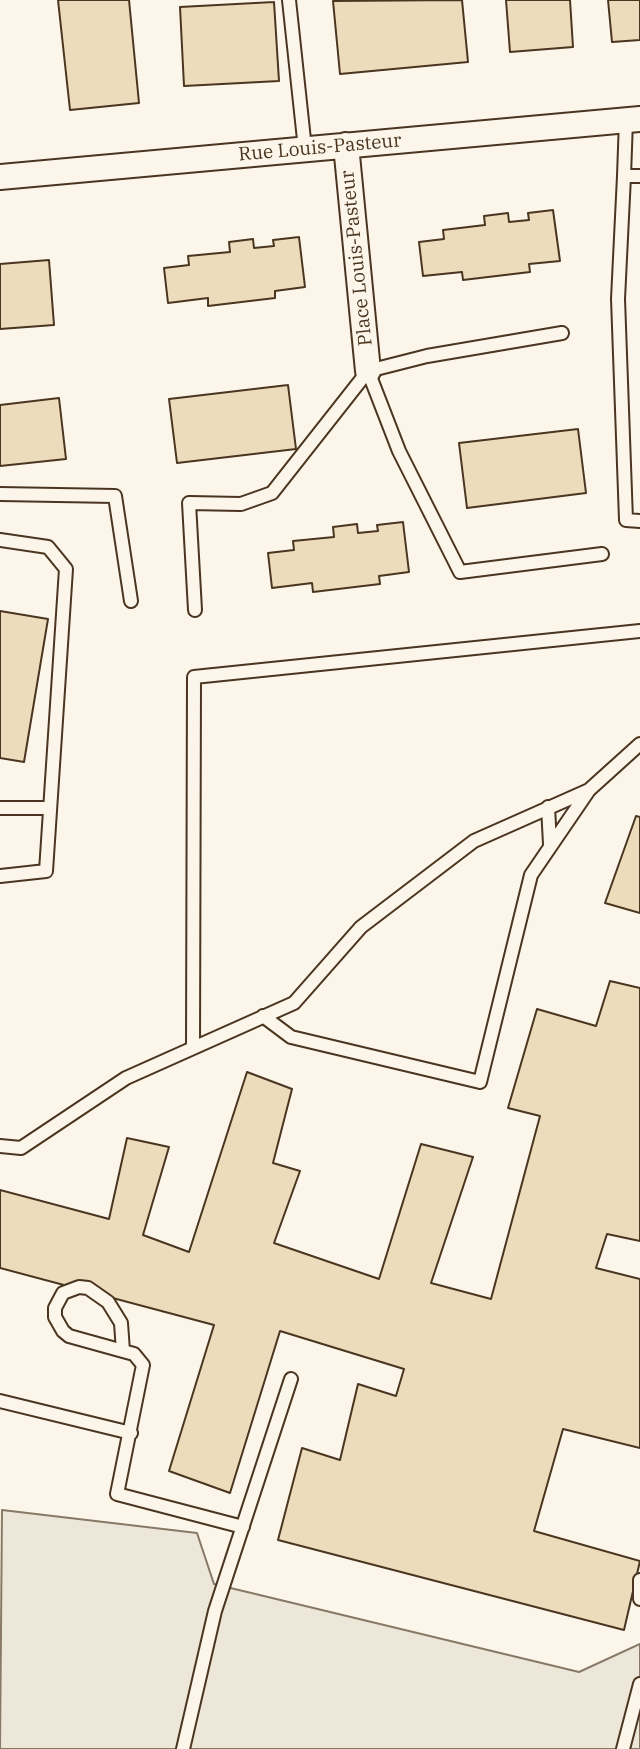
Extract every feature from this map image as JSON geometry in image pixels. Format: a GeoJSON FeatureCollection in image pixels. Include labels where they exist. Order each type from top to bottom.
{"type":"FeatureCollection","features":[{"type":"Feature","properties":{"kind":"street","name":"Rue Louis-Pasteur"},"geometry":{"type":"LineString","coordinates":[[0,177],[633,119]]}},
{"type":"Feature","properties":{"kind":"street","name":"Place Louis-Pasteur"},"geometry":{"type":"LineString","coordinates":[[346,145],[368,371]]}},
{"type":"Feature","properties":{"kind":"lane"},"geometry":{"type":"LineString","coordinates":[[289,0],[305,149]]}},
{"type":"Feature","properties":{"kind":"lane"},"geometry":{"type":"LineString","coordinates":[[633,119],[624,176],[618,299],[626,520],[640,521]]}},
{"type":"Feature","properties":{"kind":"lane"},"geometry":{"type":"LineString","coordinates":[[624,176],[640,176]]}},
{"type":"Feature","properties":{"kind":"lane"},"geometry":{"type":"LineString","coordinates":[[195,610],[189,503],[242,504],[272,493],[368,371],[427,356],[562,333]]}},
{"type":"Feature","properties":{"kind":"lane"},"geometry":{"type":"LineString","coordinates":[[368,371],[399,452],[460,572],[601,554]]}},
{"type":"Feature","properties":{"kind":"lane"},"geometry":{"type":"LineString","coordinates":[[0,494],[115,496],[131,601]]}},
{"type":"Feature","properties":{"kind":"lane"},"geometry":{"type":"LineString","coordinates":[[0,540],[48,547],[66,569],[46,871],[0,876]]}},
{"type":"Feature","properties":{"kind":"lane"},"geometry":{"type":"LineString","coordinates":[[193,1048],[194,677],[640,631]]}},
{"type":"Feature","properties":{"kind":"lane"},"geometry":{"type":"LineString","coordinates":[[263,1016],[291,1037],[481,1082],[531,875],[589,790],[640,744]]}},
{"type":"Feature","properties":{"kind":"lane"},"geometry":{"type":"LineString","coordinates":[[0,1146],[21,1148],[126,1078],[300,998],[361,927],[474,841],[589,790]]}},
{"type":"Feature","properties":{"kind":"lane"},"geometry":{"type":"LineString","coordinates":[[548,807],[550,844]]}},
{"type":"Feature","properties":{"kind":"lane"},"geometry":{"type":"LineString","coordinates":[[0,808],[49,808]]}},
{"type":"Feature","properties":{"kind":"lane"},"geometry":{"type":"LineString","coordinates":[[123,1351],[121,1323],[108,1302],[88,1288],[70,1289],[63,1293],[55,1308],[55,1317],[62,1331],[137,1356],[143,1365],[117,1494],[243,1527]]}},
{"type":"Feature","properties":{"kind":"lane"},"geometry":{"type":"LineString","coordinates":[[183,1749],[215,1611],[290,1379]]}},
{"type":"Feature","properties":{"kind":"lane"},"geometry":{"type":"LineString","coordinates":[[0,1401],[131,1433]]}},
{"type":"Feature","properties":{"kind":"lane"},"geometry":{"type":"LineString","coordinates":[[640,1580],[640,1599]]}},
{"type":"Feature","properties":{"kind":"lane"},"geometry":{"type":"LineString","coordinates":[[623,1749],[640,1684]]}},
{"type":"Feature","properties":{"kind":"shaded area"},"geometry":{"type":"Polygon","coordinates":[[[2,1510],[197,1533],[214,1584],[579,1672],[640,1644],[640,1749],[0,1749],[2,1510]]]}},
{"type":"Feature","properties":{"kind":"building"},"geometry":{"type":"Polygon","coordinates":[[[58,0],[129,0],[139,103],[70,110],[58,0]]]}},
{"type":"Feature","properties":{"kind":"building"},"geometry":{"type":"Polygon","coordinates":[[[462,0],[468,62],[340,74],[333,1],[462,0]]]}},
{"type":"Feature","properties":{"kind":"building"},"geometry":{"type":"Polygon","coordinates":[[[506,0],[570,0],[573,47],[510,52],[506,0]]]}},
{"type":"Feature","properties":{"kind":"building"},"geometry":{"type":"Polygon","coordinates":[[[608,0],[640,0],[640,40],[612,42],[608,0]]]}},
{"type":"Feature","properties":{"kind":"building"},"geometry":{"type":"Polygon","coordinates":[[[274,2],[279,81],[184,86],[180,7],[274,2]]]}},
{"type":"Feature","properties":{"kind":"building"},"geometry":{"type":"Polygon","coordinates":[[[553,210],[560,261],[529,264],[530,272],[463,280],[462,272],[423,276],[419,242],[444,239],[443,230],[485,225],[484,216],[508,213],[509,222],[529,220],[528,213],[553,210]]]}},
{"type":"Feature","properties":{"kind":"building"},"geometry":{"type":"Polygon","coordinates":[[[299,237],[305,287],[275,291],[275,298],[208,306],[208,298],[168,303],[164,268],[189,265],[188,256],[230,252],[229,242],[253,239],[254,248],[274,246],[273,240],[299,237]]]}},
{"type":"Feature","properties":{"kind":"building"},"geometry":{"type":"Polygon","coordinates":[[[49,260],[54,325],[0,329],[0,264],[49,260]]]}},
{"type":"Feature","properties":{"kind":"building"},"geometry":{"type":"Polygon","coordinates":[[[288,385],[296,449],[177,463],[169,399],[288,385]]]}},
{"type":"Feature","properties":{"kind":"building"},"geometry":{"type":"Polygon","coordinates":[[[59,398],[66,459],[0,466],[0,405],[59,398]]]}},
{"type":"Feature","properties":{"kind":"building"},"geometry":{"type":"Polygon","coordinates":[[[578,429],[586,493],[467,508],[459,443],[578,429]]]}},
{"type":"Feature","properties":{"kind":"building"},"geometry":{"type":"Polygon","coordinates":[[[403,522],[409,572],[379,576],[380,584],[313,592],[312,583],[272,588],[268,553],[294,550],[293,541],[334,537],[333,527],[357,524],[358,533],[378,531],[377,525],[403,522]]]}},
{"type":"Feature","properties":{"kind":"building"},"geometry":{"type":"Polygon","coordinates":[[[0,611],[48,619],[24,762],[0,758],[0,611]]]}},
{"type":"Feature","properties":{"kind":"building"},"geometry":{"type":"Polygon","coordinates":[[[636,816],[640,817],[640,913],[605,903],[636,816]]]}},
{"type":"Feature","properties":{"kind":"building"},"geometry":{"type":"Polygon","coordinates":[[[610,981],[640,988],[640,1241],[607,1234],[596,1268],[640,1279],[640,1448],[563,1429],[534,1531],[640,1561],[624,1630],[278,1540],[302,1448],[340,1460],[358,1384],[396,1396],[404,1369],[280,1331],[230,1493],[169,1471],[214,1325],[0,1268],[0,1190],[109,1219],[127,1138],[169,1147],[143,1235],[189,1252],[247,1072],[292,1089],[273,1163],[300,1171],[274,1243],[379,1279],[421,1144],[473,1157],[431,1283],[491,1299],[540,1116],[508,1108],[537,1009],[596,1026],[610,981]]]}}]}
